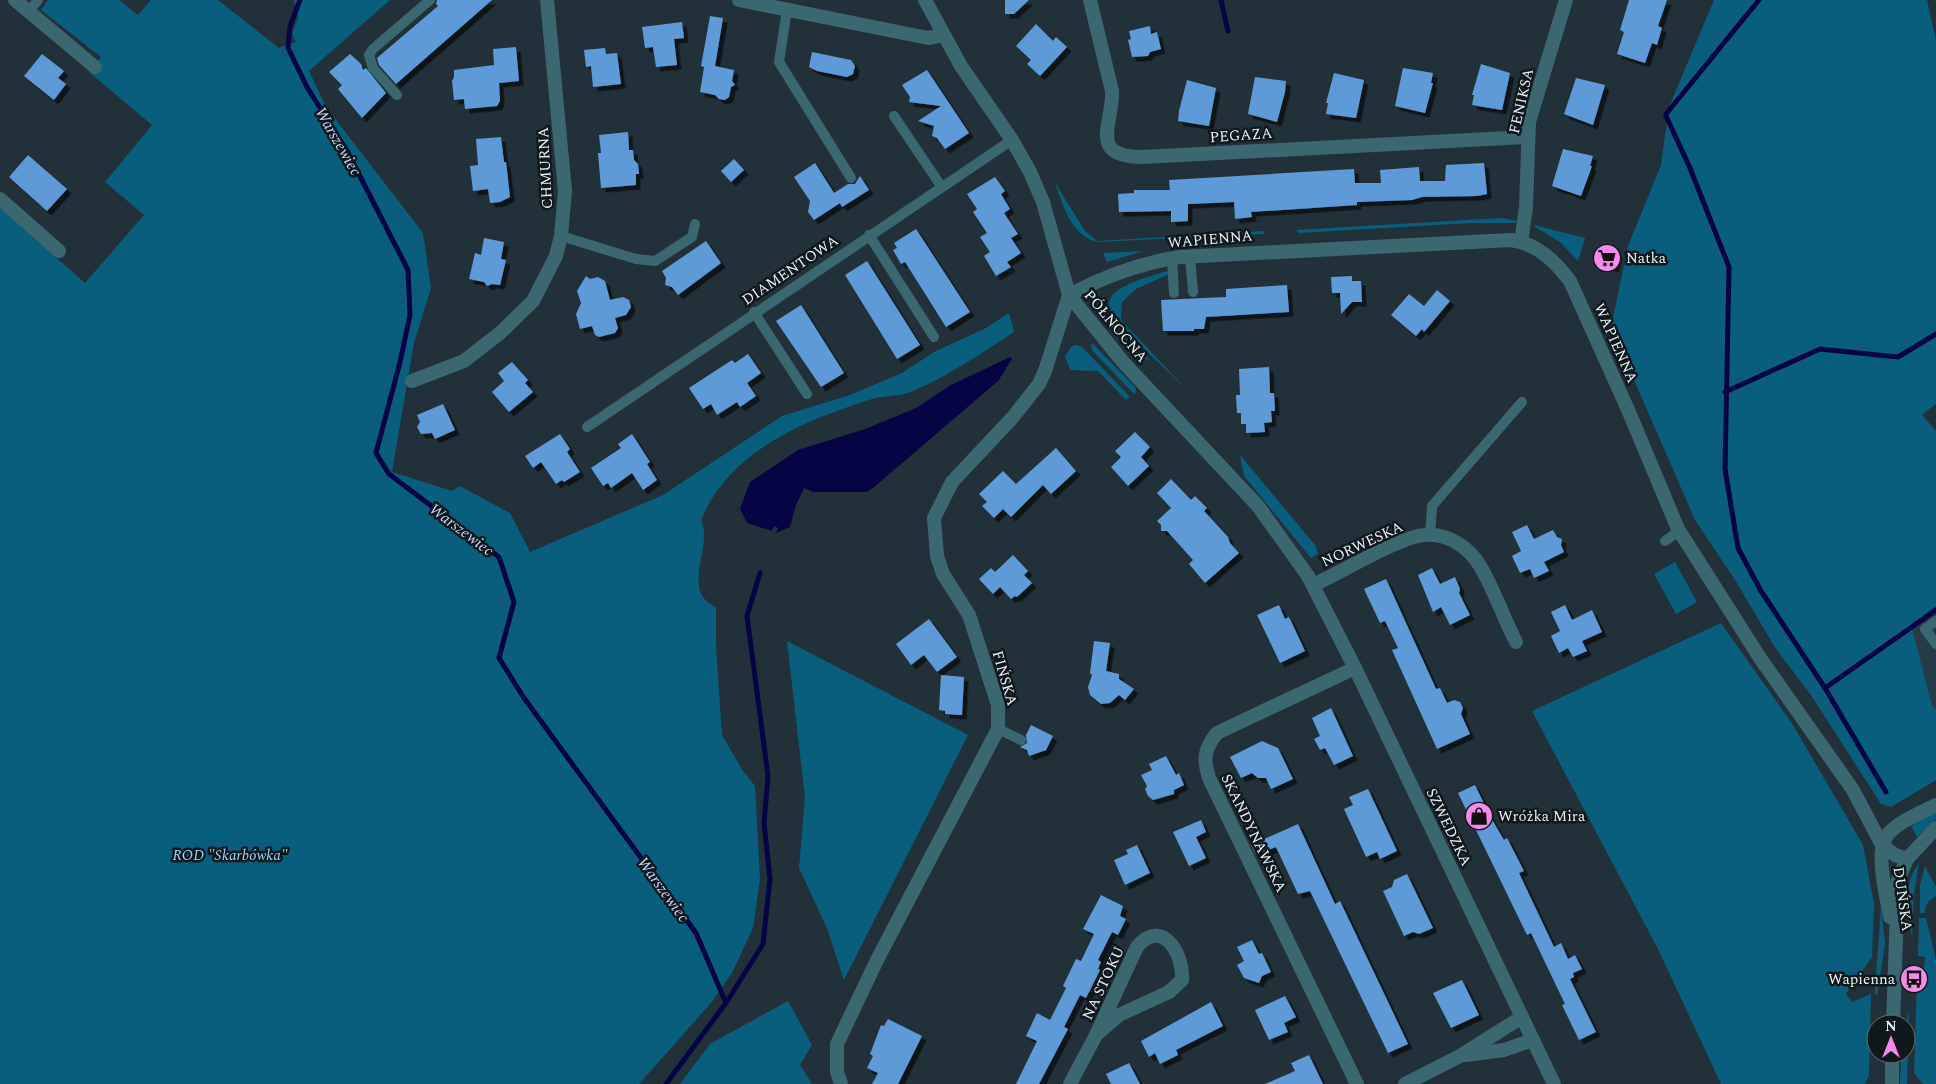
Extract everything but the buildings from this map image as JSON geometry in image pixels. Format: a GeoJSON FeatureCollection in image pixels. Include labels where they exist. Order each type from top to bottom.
{"type":"FeatureCollection","features":[{"type":"Feature","properties":{"kind":"street"},"geometry":{"type":"LineString","coordinates":[[15,0],[95,67]]}},
{"type":"Feature","properties":{"kind":"street"},"geometry":{"type":"LineString","coordinates":[[739,0],[928,38],[944,35]]}},
{"type":"Feature","properties":{"kind":"street","name":"PÓŁNOCNA"},"geometry":{"type":"LineString","coordinates":[[925,0],[961,66],[1012,140],[1038,189],[1068,295],[1123,362],[1258,506],[1287,543],[1313,585]]}},
{"type":"Feature","properties":{"kind":"street","name":"PEGAZA"},"geometry":{"type":"LineString","coordinates":[[1090,0],[1112,91],[1113,101],[1106,129],[1107,139],[1116,151],[1124,155],[1153,156],[1527,137]]}},
{"type":"Feature","properties":{"kind":"street","name":"FENIKSA"},"geometry":{"type":"LineString","coordinates":[[1522,242],[1526,199],[1527,137],[1532,113],[1566,0]]}},
{"type":"Feature","properties":{"kind":"street","name":"CHMURNA"},"geometry":{"type":"LineString","coordinates":[[412,382],[464,361],[523,311],[533,301],[556,256],[561,236],[565,200],[565,178],[545,2]]}},
{"type":"Feature","properties":{"kind":"street"},"geometry":{"type":"LineString","coordinates":[[0,199],[59,251]]}},
{"type":"Feature","properties":{"kind":"street","name":"WAPIENNA"},"geometry":{"type":"LineString","coordinates":[[1068,295],[1122,270],[1172,258],[1190,256],[1396,244],[1511,240],[1522,242],[1549,258],[1570,280],[1629,412],[1679,531],[1718,589],[1760,658],[1853,790],[1882,845]]}},
{"type":"Feature","properties":{"kind":"street","name":"FIŃSKA"},"geometry":{"type":"LineString","coordinates":[[841,1084],[837,1072],[837,1044],[877,960],[998,729],[998,705],[969,615],[943,574],[937,556],[934,518],[952,482],[1013,416],[1039,384],[1045,371],[1068,295]]}},
{"type":"Feature","properties":{"kind":"street","name":"NORWESKA"},"geometry":{"type":"LineString","coordinates":[[1313,585],[1406,540],[1430,535],[1454,542],[1472,555],[1480,566],[1516,642]]}},
{"type":"Feature","properties":{"kind":"street","name":"SZWEDZKA"},"geometry":{"type":"LineString","coordinates":[[1313,585],[1355,668],[1554,1084]]}},
{"type":"Feature","properties":{"kind":"street","name":"SKANDYNAWSKA"},"geometry":{"type":"LineString","coordinates":[[1355,668],[1217,734],[1208,744],[1205,764],[1222,805],[1358,1084]]}},
{"type":"Feature","properties":{"kind":"street"},"geometry":{"type":"LineString","coordinates":[[1936,804],[1891,831],[1882,845],[1895,855],[1907,859],[1936,828]]}},
{"type":"Feature","properties":{"kind":"street","name":"DUŃSKA"},"geometry":{"type":"LineString","coordinates":[[1882,845],[1883,871],[1895,958]]}},
{"type":"Feature","properties":{"kind":"street","name":"DUŃSKA"},"geometry":{"type":"LineString","coordinates":[[1893,1014],[1896,890],[1907,859]]}},
{"type":"Feature","properties":{"kind":"street","name":"NA STOKU"},"geometry":{"type":"LineString","coordinates":[[1070,1084],[1096,1035],[1138,947],[1145,938],[1154,934],[1164,936],[1171,943],[1180,963],[1182,980],[1169,992],[1119,1015],[1096,1035]]}},
{"type":"Feature","properties":{"kind":"street"},"geometry":{"type":"LineString","coordinates":[[1405,1084],[1460,1056],[1522,1017]]}},
{"type":"Feature","properties":{"kind":"street"},"geometry":{"type":"LineString","coordinates":[[1460,1056],[1504,1050],[1533,1040]]}},
{"type":"Feature","properties":{"kind":"street"},"geometry":{"type":"LineString","coordinates":[[1890,1081],[1891,1064]]}},
{"type":"Feature","properties":{"kind":"lane"},"geometry":{"type":"LineString","coordinates":[[29,11],[38,0]]}},
{"type":"Feature","properties":{"kind":"lane"},"geometry":{"type":"LineString","coordinates":[[397,95],[373,68],[369,55],[373,49],[430,0]]}},
{"type":"Feature","properties":{"kind":"lane"},"geometry":{"type":"LineString","coordinates":[[787,10],[779,62],[851,178]]}},
{"type":"Feature","properties":{"kind":"lane"},"geometry":{"type":"LineString","coordinates":[[894,116],[941,186]]}},
{"type":"Feature","properties":{"kind":"lane","name":"DIAMENTOWA"},"geometry":{"type":"LineString","coordinates":[[587,427],[754,312],[1012,140]]}},
{"type":"Feature","properties":{"kind":"lane"},"geometry":{"type":"LineString","coordinates":[[561,236],[636,259],[655,262],[692,237],[695,224]]}},
{"type":"Feature","properties":{"kind":"lane"},"geometry":{"type":"LineString","coordinates":[[869,235],[934,337]]}},
{"type":"Feature","properties":{"kind":"lane"},"geometry":{"type":"LineString","coordinates":[[1190,256],[1193,292]]}},
{"type":"Feature","properties":{"kind":"lane"},"geometry":{"type":"LineString","coordinates":[[1172,258],[1174,293]]}},
{"type":"Feature","properties":{"kind":"lane"},"geometry":{"type":"LineString","coordinates":[[754,312],[806,394]]}},
{"type":"Feature","properties":{"kind":"lane"},"geometry":{"type":"LineString","coordinates":[[1430,535],[1432,506],[1522,402]]}},
{"type":"Feature","properties":{"kind":"lane"},"geometry":{"type":"LineString","coordinates":[[1665,541],[1679,531]]}},
{"type":"Feature","properties":{"kind":"lane"},"geometry":{"type":"LineString","coordinates":[[1936,621],[1925,629],[1936,644]]}},
{"type":"Feature","properties":{"kind":"lane"},"geometry":{"type":"LineString","coordinates":[[998,729],[1021,740]]}},
{"type":"Feature","properties":{"kind":"shaded area"},"geometry":{"type":"Polygon","coordinates":[[[1010,357],[1012,359],[998,381],[867,492],[813,492],[804,488],[796,505],[790,527],[776,533],[778,528],[774,526],[772,531],[747,523],[740,509],[750,482],[798,450],[865,429],[916,408],[951,385],[1010,357]]]}},
{"type":"Feature","properties":{"kind":"shaded area"},"geometry":{"type":"Polygon","coordinates":[[[1936,606],[1936,709],[1932,706],[1911,624],[1936,606]]]}},
{"type":"Feature","properties":{"kind":"green space","name":"ROD \"Skarbówka\""},"geometry":{"type":"Polygon","coordinates":[[[48,0],[119,0],[138,15],[151,0],[218,0],[279,48],[296,42],[292,34],[298,18],[294,0],[390,0],[309,71],[326,107],[423,233],[431,288],[414,343],[392,472],[452,491],[460,486],[510,513],[530,552],[663,495],[782,416],[850,395],[902,373],[934,352],[986,328],[1009,313],[1014,332],[965,364],[908,393],[872,399],[847,407],[796,428],[772,442],[750,457],[730,475],[714,496],[701,520],[704,531],[704,543],[698,580],[705,600],[716,607],[716,646],[722,735],[743,771],[755,786],[760,879],[753,928],[732,973],[711,1003],[639,1084],[0,1084],[0,208],[85,283],[144,215],[105,182],[152,125],[89,72],[101,57],[41,10],[48,0]]]}},
{"type":"Feature","properties":{"kind":"green space"},"geometry":{"type":"Polygon","coordinates":[[[1714,0],[1927,0],[1936,41],[1936,404],[1922,415],[1936,431],[1936,606],[1911,624],[1932,706],[1936,709],[1936,780],[1891,807],[1881,804],[1811,695],[1776,649],[1735,580],[1695,520],[1611,327],[1628,246],[1661,165],[1669,107],[1714,0]]]}},
{"type":"Feature","properties":{"kind":"green space"},"geometry":{"type":"Polygon","coordinates":[[[1054,181],[1085,231],[1097,241],[1265,231],[1264,234],[1097,242],[1088,238],[1074,226],[1054,181]]]}},
{"type":"Feature","properties":{"kind":"green space"},"geometry":{"type":"Polygon","coordinates":[[[1501,218],[1517,221],[1516,223],[1471,223],[1299,233],[1296,230],[1501,218]]]}},
{"type":"Feature","properties":{"kind":"green space"},"geometry":{"type":"Polygon","coordinates":[[[1534,225],[1585,238],[1578,261],[1560,242],[1534,225]]]}},
{"type":"Feature","properties":{"kind":"green space"},"geometry":{"type":"Polygon","coordinates":[[[1144,251],[1107,262],[1103,253],[1144,251]]]}},
{"type":"Feature","properties":{"kind":"green space"},"geometry":{"type":"Polygon","coordinates":[[[1167,271],[1169,274],[1136,289],[1122,302],[1121,320],[1186,389],[1112,318],[1108,308],[1110,299],[1125,286],[1167,271]]]}},
{"type":"Feature","properties":{"kind":"green space"},"geometry":{"type":"Polygon","coordinates":[[[1111,327],[1113,327],[1150,360],[1133,355],[1111,327]]]}},
{"type":"Feature","properties":{"kind":"green space"},"geometry":{"type":"Polygon","coordinates":[[[1092,343],[1136,388],[1136,393],[1134,394],[1093,351],[1092,343]]]}},
{"type":"Feature","properties":{"kind":"green space"},"geometry":{"type":"Polygon","coordinates":[[[1072,346],[1082,347],[1130,397],[1126,400],[1098,371],[1070,370],[1065,356],[1072,346]]]}},
{"type":"Feature","properties":{"kind":"green space"},"geometry":{"type":"Polygon","coordinates":[[[1240,455],[1316,546],[1318,554],[1311,558],[1244,476],[1240,455]]]}},
{"type":"Feature","properties":{"kind":"green space"},"geometry":{"type":"Polygon","coordinates":[[[1675,562],[1697,602],[1676,614],[1654,574],[1675,562]]]}},
{"type":"Feature","properties":{"kind":"green space"},"geometry":{"type":"Polygon","coordinates":[[[1721,623],[1793,725],[1863,845],[1874,904],[1872,957],[1846,994],[1852,1002],[1871,994],[1871,1014],[1866,1014],[1866,1064],[1869,1064],[1869,1076],[1865,1084],[1721,1084],[1658,949],[1532,711],[1721,623]]]}},
{"type":"Feature","properties":{"kind":"green space"},"geometry":{"type":"Polygon","coordinates":[[[787,641],[968,735],[844,980],[827,928],[799,868],[805,798],[787,641]]]}},
{"type":"Feature","properties":{"kind":"green space"},"geometry":{"type":"Polygon","coordinates":[[[1936,810],[1936,819],[1917,837],[1911,826],[1936,810]]]}},
{"type":"Feature","properties":{"kind":"green space"},"geometry":{"type":"Polygon","coordinates":[[[1919,863],[1914,893],[1912,937],[1907,898],[1910,881],[1919,863]]]}},
{"type":"Feature","properties":{"kind":"green space"},"geometry":{"type":"Polygon","coordinates":[[[1925,866],[1936,887],[1936,896],[1928,903],[1925,913],[1920,913],[1920,885],[1925,866]]]}},
{"type":"Feature","properties":{"kind":"green space"},"geometry":{"type":"Polygon","coordinates":[[[1881,904],[1885,944],[1877,996],[1875,993],[1881,904]]]}},
{"type":"Feature","properties":{"kind":"green space"},"geometry":{"type":"Polygon","coordinates":[[[1919,918],[1926,918],[1936,960],[1936,1084],[1923,1084],[1914,1073],[1914,1064],[1916,1064],[1917,981],[1923,981],[1925,957],[1918,956],[1919,918]]]}},
{"type":"Feature","properties":{"kind":"green space"},"geometry":{"type":"Polygon","coordinates":[[[788,1001],[812,1045],[800,1065],[812,1084],[680,1084],[710,1044],[788,1001]]]}},
{"type":"Feature","properties":{"kind":"green space"},"geometry":{"type":"Polygon","coordinates":[[[1901,1064],[1908,1064],[1907,1084],[1900,1084],[1901,1064]]]}},
{"type":"Feature","properties":{"kind":"waterway","name":"Warszewiec"},"geometry":{"type":"LineString","coordinates":[[300,0],[290,26],[288,48],[307,87],[347,151],[408,270],[410,315],[400,362],[376,453],[389,474],[499,557],[514,602],[499,658],[524,698],[696,933],[726,1003],[666,1084]]}},
{"type":"Feature","properties":{"kind":"waterway"},"geometry":{"type":"LineString","coordinates":[[1221,0],[1228,31]]}},
{"type":"Feature","properties":{"kind":"waterway"},"geometry":{"type":"LineString","coordinates":[[1666,114],[1759,0]]}},
{"type":"Feature","properties":{"kind":"waterway"},"geometry":{"type":"LineString","coordinates":[[1666,116],[1690,168],[1729,267],[1725,469],[1738,548],[1761,591],[1825,688],[1886,792]]}},
{"type":"Feature","properties":{"kind":"waterway"},"geometry":{"type":"LineString","coordinates":[[1725,392],[1820,349],[1898,357],[1936,334]]}},
{"type":"Feature","properties":{"kind":"waterway"},"geometry":{"type":"LineString","coordinates":[[726,1003],[763,944],[770,879],[764,823],[768,776],[747,616],[760,573]]}},
{"type":"Feature","properties":{"kind":"waterway"},"geometry":{"type":"LineString","coordinates":[[1825,688],[1936,610]]}},
{"type":"Feature","properties":{"kind":"place","name":"Natka"},"geometry":{"type":"Point","coordinates":[1607,258]}},
{"type":"Feature","properties":{"kind":"place","name":"Wróżka Mira"},"geometry":{"type":"Point","coordinates":[1479,816]}},
{"type":"Feature","properties":{"kind":"place","name":"Wapienna"},"geometry":{"type":"Point","coordinates":[1914,979]}}]}
